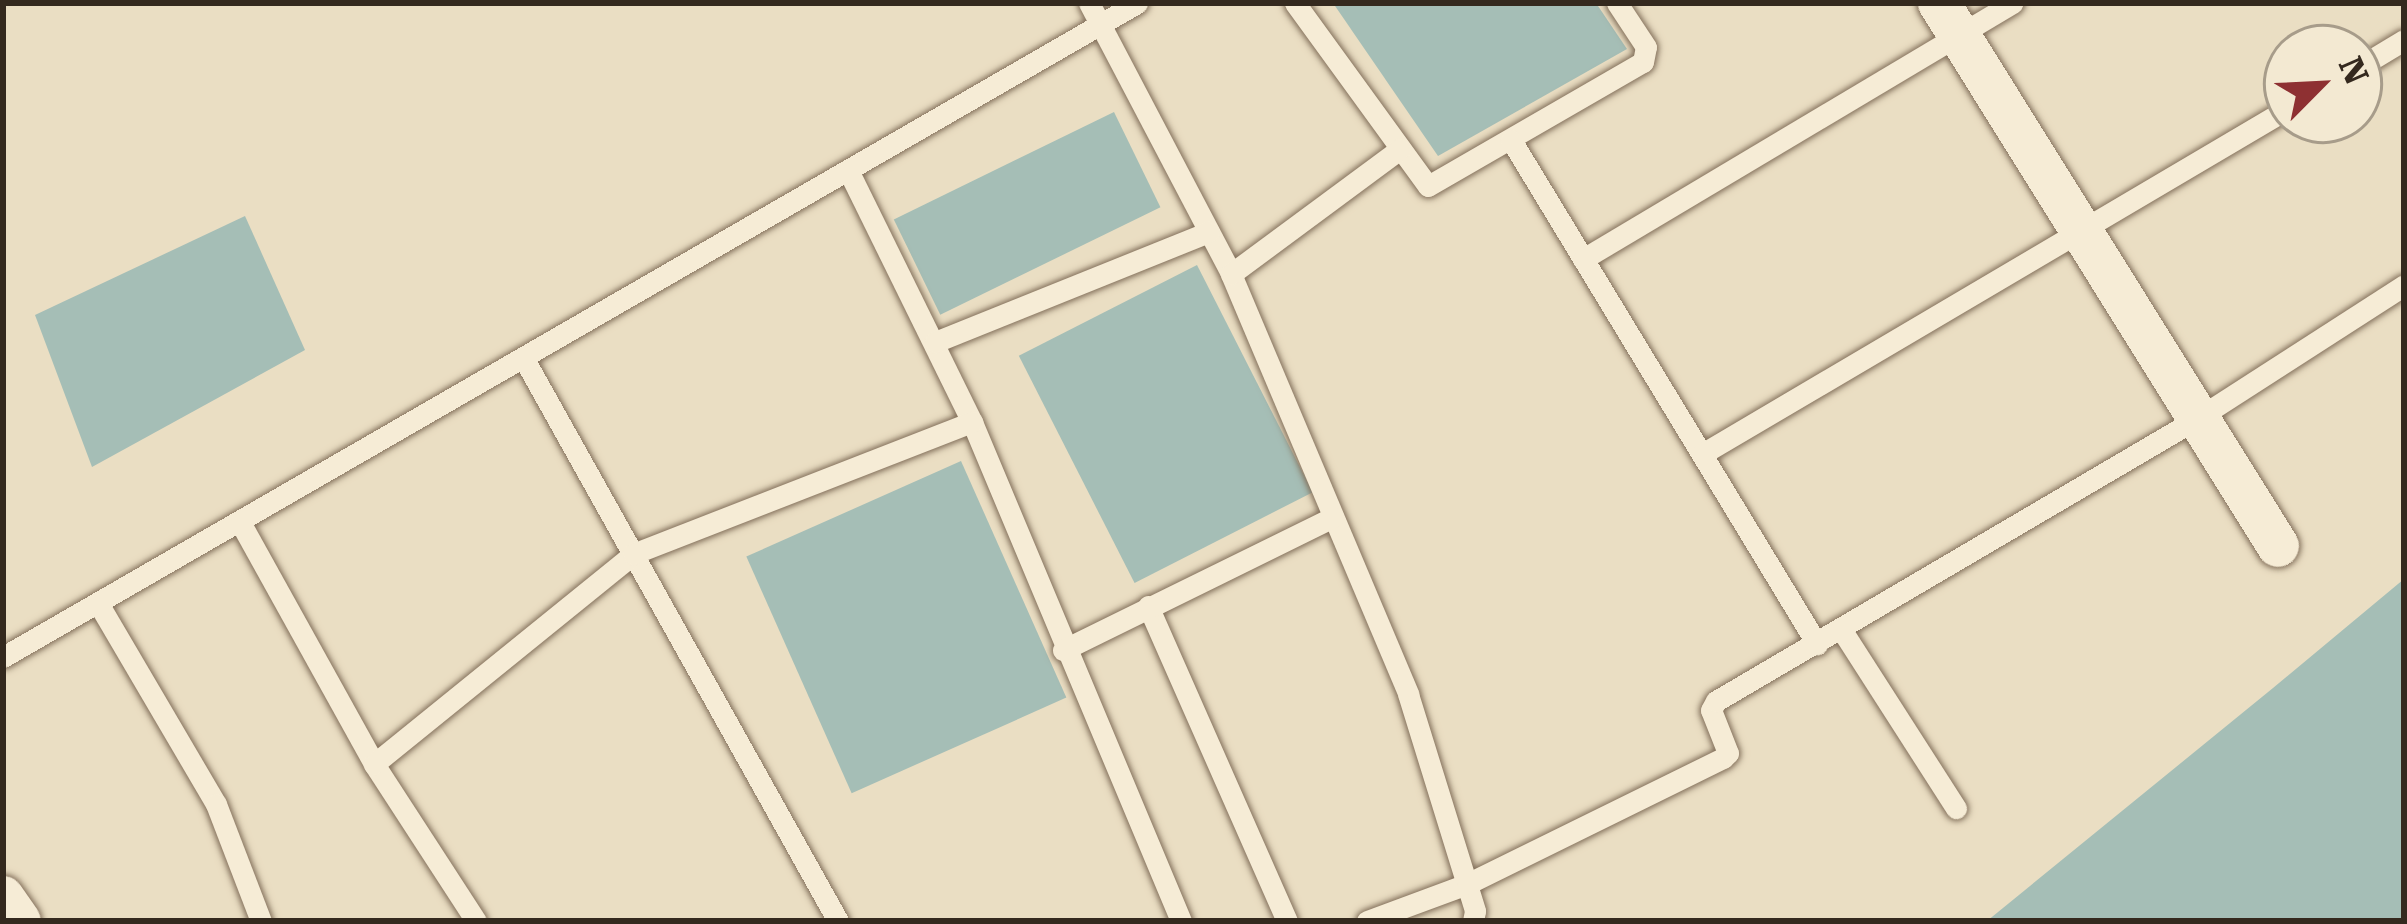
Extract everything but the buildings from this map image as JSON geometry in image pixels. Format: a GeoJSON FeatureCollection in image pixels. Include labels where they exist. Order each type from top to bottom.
{"type":"FeatureCollection","features":[{"type":"Feature","properties":{"kind":"street"},"geometry":{"type":"LineString","coordinates":[[1948,18],[2278,546]]}},
{"type":"Feature","properties":{"kind":"street"},"geometry":{"type":"LineString","coordinates":[[3,897],[20,921]]}},
{"type":"Feature","properties":{"kind":"lane"},"geometry":{"type":"LineString","coordinates":[[1089,3],[1231,274],[1408,694],[1467,884],[1473,921]]}},
{"type":"Feature","properties":{"kind":"lane"},"geometry":{"type":"LineString","coordinates":[[3,657],[1137,3]]}},
{"type":"Feature","properties":{"kind":"lane"},"geometry":{"type":"LineString","coordinates":[[1295,3],[1428,186],[1643,62],[1646,47],[1617,3]]}},
{"type":"Feature","properties":{"kind":"lane"},"geometry":{"type":"LineString","coordinates":[[1583,259],[1948,18],[2012,3]]}},
{"type":"Feature","properties":{"kind":"lane"},"geometry":{"type":"LineString","coordinates":[[1702,454],[2263,123]]}},
{"type":"Feature","properties":{"kind":"lane"},"geometry":{"type":"LineString","coordinates":[[1511,140],[1817,644]]}},
{"type":"Feature","properties":{"kind":"lane"},"geometry":{"type":"LineString","coordinates":[[1231,274],[1400,149]]}},
{"type":"Feature","properties":{"kind":"lane"},"geometry":{"type":"LineString","coordinates":[[848,170],[972,422],[1063,650],[1181,921]]}},
{"type":"Feature","properties":{"kind":"lane"},"geometry":{"type":"LineString","coordinates":[[935,342],[1209,232]]}},
{"type":"Feature","properties":{"kind":"lane"},"geometry":{"type":"LineString","coordinates":[[1367,921],[1467,884],[1723,758],[1727,746],[1712,704],[2198,418],[2404,285]]}},
{"type":"Feature","properties":{"kind":"lane"},"geometry":{"type":"LineString","coordinates":[[524,359],[838,921]]}},
{"type":"Feature","properties":{"kind":"lane"},"geometry":{"type":"LineString","coordinates":[[374,764],[633,554],[972,422]]}},
{"type":"Feature","properties":{"kind":"lane"},"geometry":{"type":"LineString","coordinates":[[1063,650],[1333,517]]}},
{"type":"Feature","properties":{"kind":"lane"},"geometry":{"type":"LineString","coordinates":[[240,522],[374,764],[476,921]]}},
{"type":"Feature","properties":{"kind":"lane"},"geometry":{"type":"LineString","coordinates":[[98,603],[216,804],[261,921]]}},
{"type":"Feature","properties":{"kind":"lane"},"geometry":{"type":"LineString","coordinates":[[1148,607],[1287,921]]}},
{"type":"Feature","properties":{"kind":"lane"},"geometry":{"type":"LineString","coordinates":[[1840,629],[1956,808]]}},
{"type":"Feature","properties":{"kind":"water"},"geometry":{"type":"Polygon","coordinates":[[[1333,3],[1596,3],[1627,49],[1438,156],[1333,3]]]}},
{"type":"Feature","properties":{"kind":"water"},"geometry":{"type":"Polygon","coordinates":[[[1114,112],[1160,207],[940,315],[894,219],[1114,112]]]}},
{"type":"Feature","properties":{"kind":"water"},"geometry":{"type":"Polygon","coordinates":[[[245,216],[305,350],[92,467],[35,315],[245,216]]]}},
{"type":"Feature","properties":{"kind":"water"},"geometry":{"type":"Polygon","coordinates":[[[1197,265],[1313,492],[1135,583],[1019,356],[1197,265]]]}},
{"type":"Feature","properties":{"kind":"water"},"geometry":{"type":"Polygon","coordinates":[[[961,461],[1066,698],[852,793],[746,557],[961,461]]]}},
{"type":"Feature","properties":{"kind":"water"},"geometry":{"type":"Polygon","coordinates":[[[2404,579],[2404,921],[1987,921],[2273,688],[2404,579]]]}}]}
